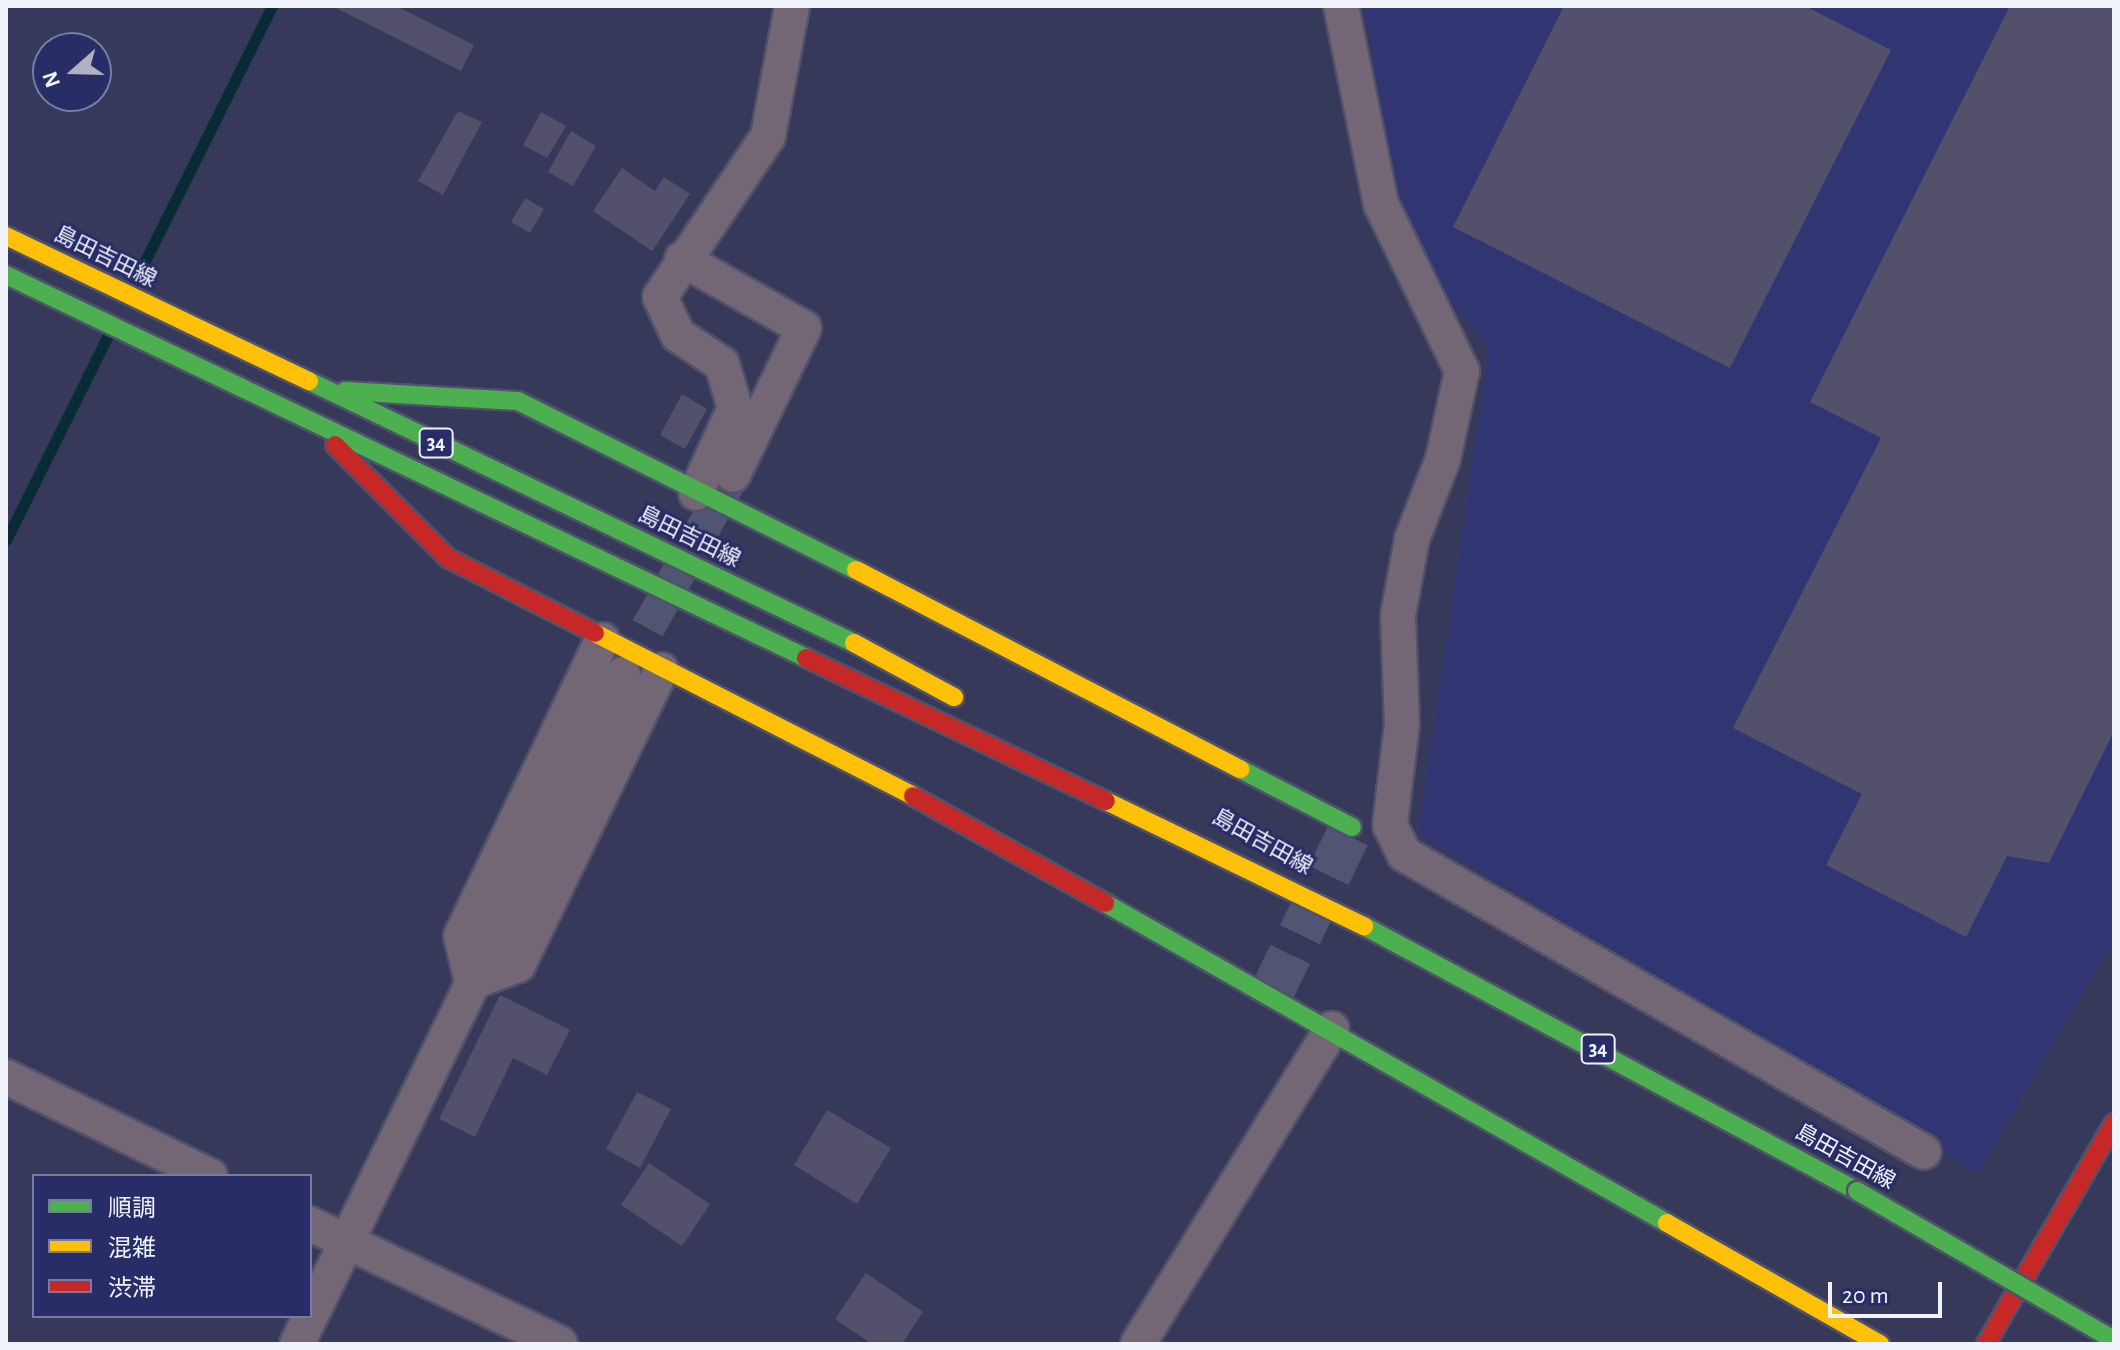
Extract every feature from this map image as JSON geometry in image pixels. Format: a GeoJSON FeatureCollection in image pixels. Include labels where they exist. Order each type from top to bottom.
{"type":"FeatureCollection","features":[{"type":"Feature","properties":{"kind":"main road","name":"島田吉田線"},"geometry":{"type":"LineString","coordinates":[[6,236],[867,649],[978,711]]}},
{"type":"Feature","properties":{"kind":"main road","name":"島田吉田線"},"geometry":{"type":"LineString","coordinates":[[6,275],[1336,911]]}},
{"type":"Feature","properties":{"kind":"main road"},"geometry":{"type":"LineString","coordinates":[[323,389],[518,401],[696,493],[900,592],[1352,827]]}},
{"type":"Feature","properties":{"kind":"main road"},"geometry":{"type":"LineString","coordinates":[[312,421],[448,558],[602,640],[950,815],[1271,994],[1880,1344]]}},
{"type":"Feature","properties":{"kind":"main road","name":"島田吉田線"},"geometry":{"type":"LineString","coordinates":[[1046,749],[1336,911],[1857,1191],[2114,1340]]}},
{"type":"Feature","properties":{"kind":"main road"},"geometry":{"type":"LineString","coordinates":[[1986,1344],[2114,1123]]}},
{"type":"Feature","properties":{"kind":"street"},"geometry":{"type":"LineString","coordinates":[[696,493],[735,408],[722,364],[678,335],[660,297],[682,259],[768,136],[792,6]]}},
{"type":"Feature","properties":{"kind":"street"},"geometry":{"type":"LineString","coordinates":[[1341,6],[1381,204],[1462,371],[1443,459],[1412,539],[1398,615],[1402,724],[1390,825],[1404,854],[1924,1152]]}},
{"type":"Feature","properties":{"kind":"street"},"geometry":{"type":"LineString","coordinates":[[682,259],[804,328],[733,475]]}},
{"type":"Feature","properties":{"kind":"street"},"geometry":{"type":"LineString","coordinates":[[472,982],[461,936],[602,640]]}},
{"type":"Feature","properties":{"kind":"street"},"geometry":{"type":"LineString","coordinates":[[472,982],[518,965],[661,670]]}},
{"type":"Feature","properties":{"kind":"street"},"geometry":{"type":"LineString","coordinates":[[312,1316],[350,1244],[472,982],[623,674]]}},
{"type":"Feature","properties":{"kind":"street"},"geometry":{"type":"LineString","coordinates":[[1138,1344],[1332,1029]]}},
{"type":"Feature","properties":{"kind":"street"},"geometry":{"type":"LineString","coordinates":[[6,1077],[206,1174]]}},
{"type":"Feature","properties":{"kind":"street"},"geometry":{"type":"LineString","coordinates":[[312,1225],[560,1344]]}},
{"type":"Feature","properties":{"kind":"street"},"geometry":{"type":"LineString","coordinates":[[297,1344],[311,1318]]}},
{"type":"Feature","properties":{"kind":"shaded area"},"geometry":{"type":"Polygon","coordinates":[[[1364,6],[2114,6],[2114,939],[1978,1174],[1418,833],[1489,349],[1399,239],[1364,6]]]}},
{"type":"Feature","properties":{"kind":"building"},"geometry":{"type":"Polygon","coordinates":[[[332,6],[396,6],[474,45],[461,71],[332,6]]]}},
{"type":"Feature","properties":{"kind":"building"},"geometry":{"type":"Polygon","coordinates":[[[1564,6],[1805,6],[1891,50],[1730,368],[1453,227],[1564,6]]]}},
{"type":"Feature","properties":{"kind":"building"},"geometry":{"type":"Polygon","coordinates":[[[2010,6],[2114,6],[2114,731],[2049,863],[2007,856],[1966,937],[1826,865],[1862,794],[1733,728],[1881,438],[1810,402],[2010,6]]]}},
{"type":"Feature","properties":{"kind":"building"},"geometry":{"type":"Polygon","coordinates":[[[458,111],[482,122],[443,195],[418,181],[458,111]]]}},
{"type":"Feature","properties":{"kind":"building"},"geometry":{"type":"Polygon","coordinates":[[[541,112],[566,126],[547,158],[523,145],[541,112]]]}},
{"type":"Feature","properties":{"kind":"building"},"geometry":{"type":"Polygon","coordinates":[[[571,131],[596,146],[573,186],[548,172],[571,131]]]}},
{"type":"Feature","properties":{"kind":"building"},"geometry":{"type":"Polygon","coordinates":[[[622,168],[655,191],[664,177],[690,194],[652,251],[593,211],[622,168]]]}},
{"type":"Feature","properties":{"kind":"building"},"geometry":{"type":"Polygon","coordinates":[[[525,198],[544,209],[530,233],[511,222],[525,198]]]}},
{"type":"Feature","properties":{"kind":"building"},"geometry":{"type":"Polygon","coordinates":[[[682,394],[707,409],[685,449],[660,435],[682,394]]]}},
{"type":"Feature","properties":{"kind":"building"},"geometry":{"type":"Polygon","coordinates":[[[500,995],[570,1030],[547,1075],[513,1058],[475,1137],[439,1119],[500,995]]]}},
{"type":"Feature","properties":{"kind":"building"},"geometry":{"type":"Polygon","coordinates":[[[637,1092],[671,1109],[640,1168],[606,1149],[637,1092]]]}},
{"type":"Feature","properties":{"kind":"building"},"geometry":{"type":"Polygon","coordinates":[[[827,1110],[891,1148],[857,1204],[794,1165],[827,1110]]]}},
{"type":"Feature","properties":{"kind":"building"},"geometry":{"type":"Polygon","coordinates":[[[649,1163],[710,1204],[682,1246],[621,1205],[649,1163]]]}},
{"type":"Feature","properties":{"kind":"building"},"geometry":{"type":"Polygon","coordinates":[[[866,1273],[923,1312],[902,1344],[872,1344],[835,1319],[866,1273]]]}},
{"type":"Feature","properties":{"kind":"waterway"},"geometry":{"type":"LineString","coordinates":[[133,285],[272,6]]}},
{"type":"Feature","properties":{"kind":"waterway"},"geometry":{"type":"LineString","coordinates":[[6,540],[109,333]]}},
{"type":"Feature","properties":{"kind":"tunnel"},"geometry":{"type":"LineString","coordinates":[[623,673],[729,482]]}},
{"type":"Feature","properties":{"kind":"tunnel"},"geometry":{"type":"LineString","coordinates":[[1271,994],[1352,827]]}},
{"type":"Feature","properties":{"kind":"traffic: fast"},"geometry":{"type":"LineString","coordinates":[[6,275],[806,658]]}},
{"type":"Feature","properties":{"kind":"traffic: fast"},"geometry":{"type":"LineString","coordinates":[[309,381],[854,643]]}},
{"type":"Feature","properties":{"kind":"traffic: fast"},"geometry":{"type":"LineString","coordinates":[[345,391],[518,401],[856,570]]}},
{"type":"Feature","properties":{"kind":"traffic: fast"},"geometry":{"type":"LineString","coordinates":[[1240,769],[1352,827]]}},
{"type":"Feature","properties":{"kind":"traffic: fast"},"geometry":{"type":"LineString","coordinates":[[1105,903],[1667,1223]]}},
{"type":"Feature","properties":{"kind":"traffic: fast"},"geometry":{"type":"LineString","coordinates":[[1364,926],[1857,1191]]}},
{"type":"Feature","properties":{"kind":"traffic: fast"},"geometry":{"type":"LineString","coordinates":[[1857,1191],[2114,1340]]}},
{"type":"Feature","properties":{"kind":"traffic: slow"},"geometry":{"type":"LineString","coordinates":[[6,236],[309,381]]}},
{"type":"Feature","properties":{"kind":"traffic: slow"},"geometry":{"type":"LineString","coordinates":[[856,570],[1240,769]]}},
{"type":"Feature","properties":{"kind":"traffic: slow"},"geometry":{"type":"LineString","coordinates":[[595,633],[913,796]]}},
{"type":"Feature","properties":{"kind":"traffic: slow"},"geometry":{"type":"LineString","coordinates":[[854,643],[954,697]]}},
{"type":"Feature","properties":{"kind":"traffic: slow"},"geometry":{"type":"LineString","coordinates":[[1106,801],[1364,926]]}},
{"type":"Feature","properties":{"kind":"traffic: slow"},"geometry":{"type":"LineString","coordinates":[[1667,1223],[1880,1344]]}},
{"type":"Feature","properties":{"kind":"traffic: jam"},"geometry":{"type":"LineString","coordinates":[[335,445],[448,558],[595,633]]}},
{"type":"Feature","properties":{"kind":"traffic: jam"},"geometry":{"type":"LineString","coordinates":[[806,658],[1106,801]]}},
{"type":"Feature","properties":{"kind":"traffic: jam"},"geometry":{"type":"LineString","coordinates":[[913,796],[1105,903]]}},
{"type":"Feature","properties":{"kind":"traffic: jam"},"geometry":{"type":"LineString","coordinates":[[1986,1344],[2114,1123]]}}]}
